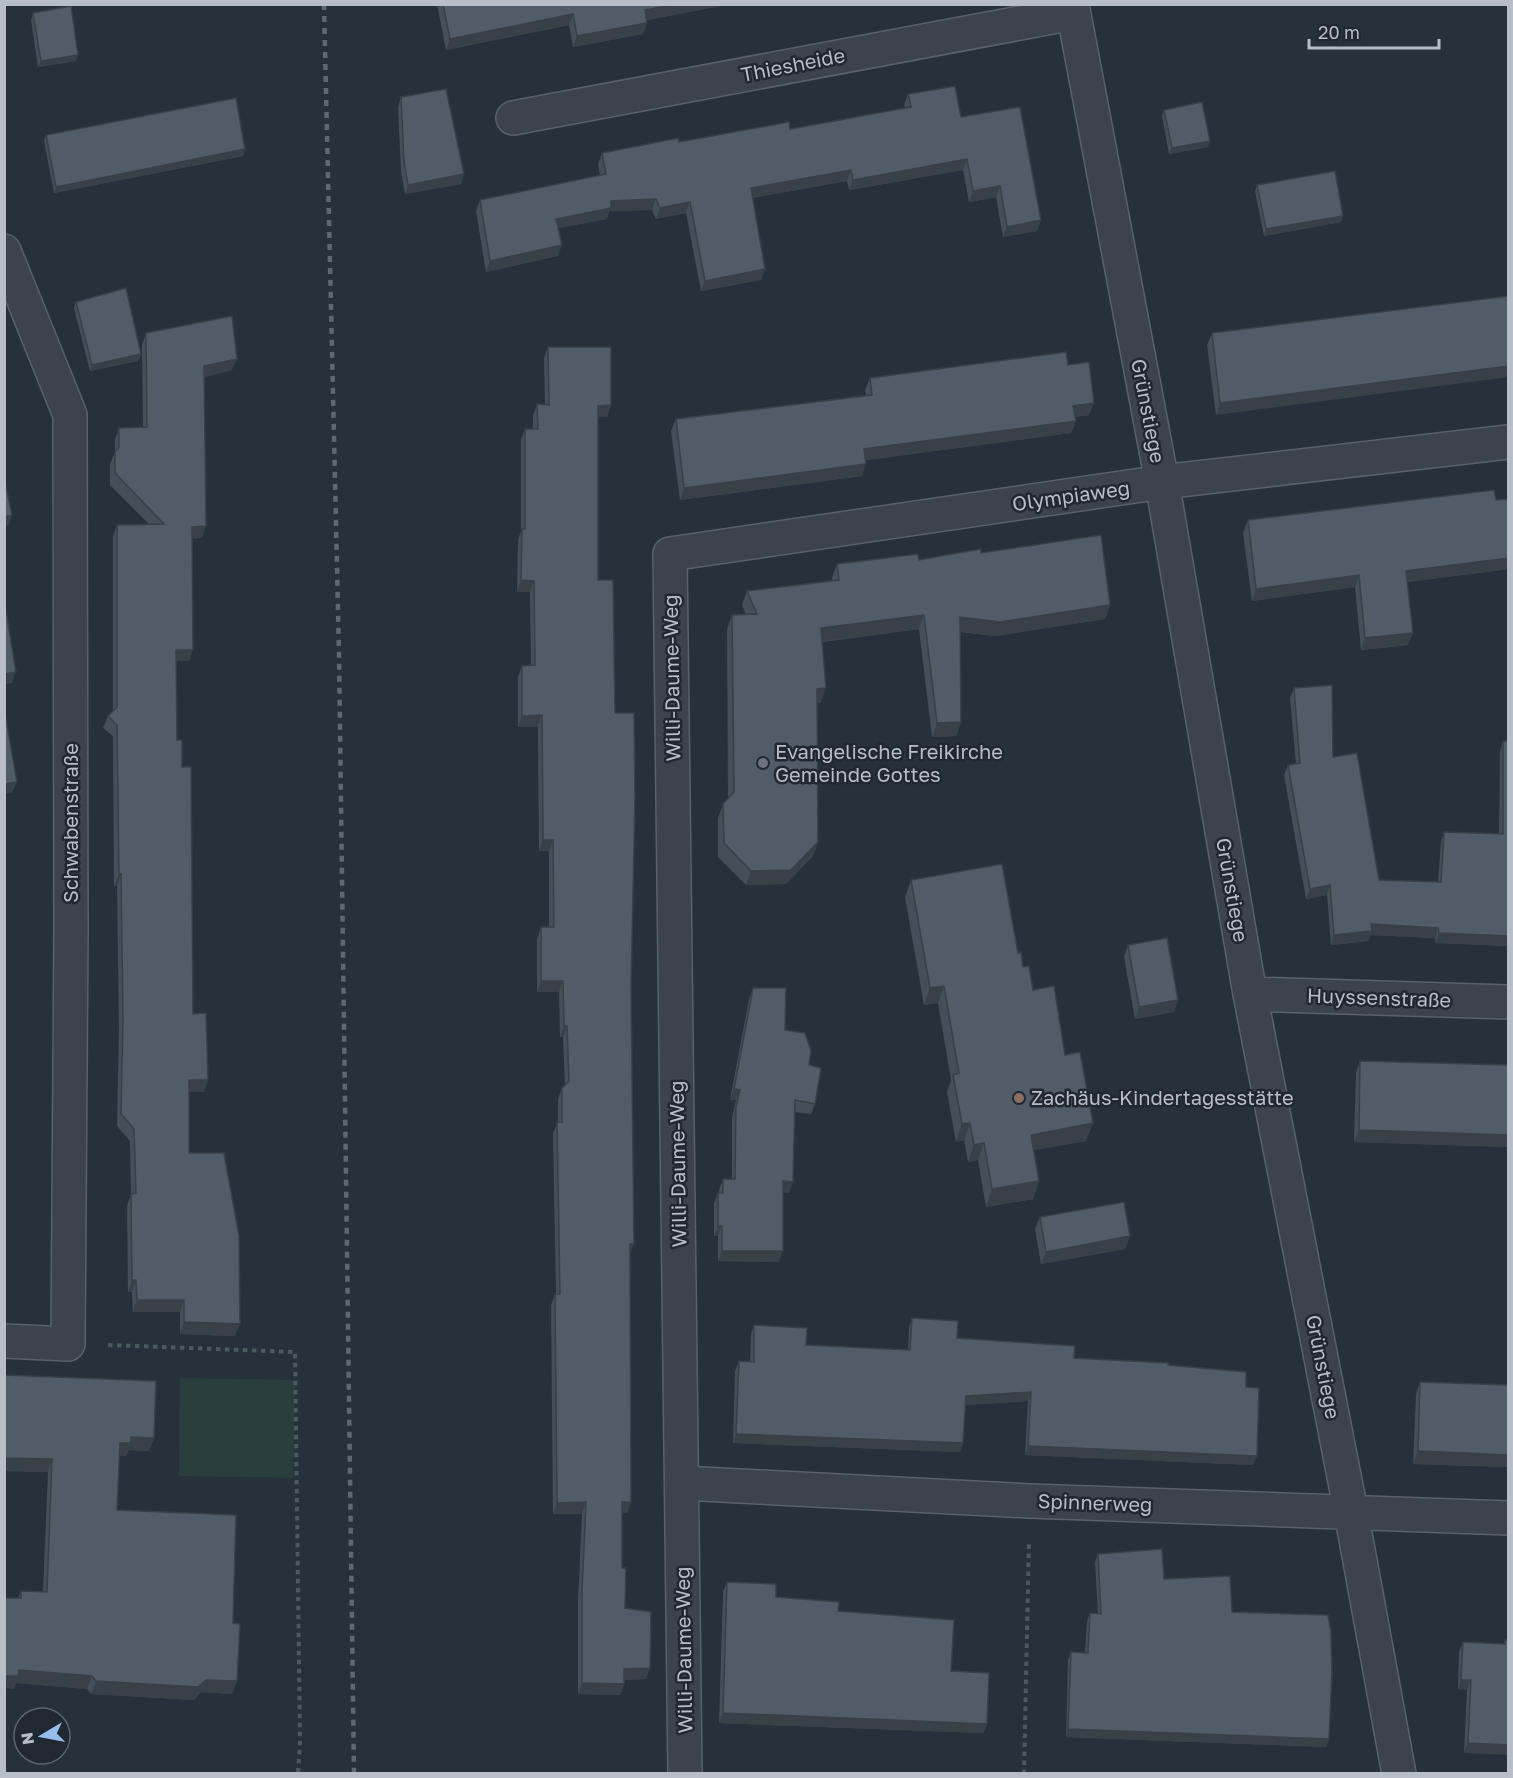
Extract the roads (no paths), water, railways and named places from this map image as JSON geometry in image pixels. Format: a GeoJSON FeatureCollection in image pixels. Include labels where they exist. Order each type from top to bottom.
{"type":"FeatureCollection","features":[{"type":"Feature","properties":{"kind":"street","name":"Thiesheide"},"geometry":{"type":"LineString","coordinates":[[513,118],[1072,8]]}},
{"type":"Feature","properties":{"kind":"street","name":"Grünstiege"},"geometry":{"type":"LineString","coordinates":[[1072,8],[1162,482],[1250,994],[1351,1512],[1399,1773]]}},
{"type":"Feature","properties":{"kind":"street","name":"Schwabenstraße"},"geometry":{"type":"LineString","coordinates":[[4,251],[69,416],[71,941],[68,1344],[4,1341]]}},
{"type":"Feature","properties":{"kind":"street","name":"Olympiaweg"},"geometry":{"type":"LineString","coordinates":[[670,554],[1162,482],[1509,442]]}},
{"type":"Feature","properties":{"kind":"street","name":"Willi-Daume-Weg"},"geometry":{"type":"LineString","coordinates":[[670,554],[686,1773]]}},
{"type":"Feature","properties":{"kind":"street","name":"Huyssenstraße"},"geometry":{"type":"LineString","coordinates":[[1250,994],[1509,1002]]}},
{"type":"Feature","properties":{"kind":"street","name":"Spinnerweg"},"geometry":{"type":"LineString","coordinates":[[682,1483],[1030,1501],[1509,1518]]}},
{"type":"Feature","properties":{"kind":"railway"},"geometry":{"type":"LineString","coordinates":[[324,4],[339,653],[354,1774]]}},
{"type":"Feature","properties":{"kind":"place","name":"Evangelische Freikirche Gemeinde Gottes"},"geometry":{"type":"Point","coordinates":[763,763]}},
{"type":"Feature","properties":{"kind":"place","name":"Zachäus-Kindertagesstätte"},"geometry":{"type":"Point","coordinates":[1019,1098]}}]}
